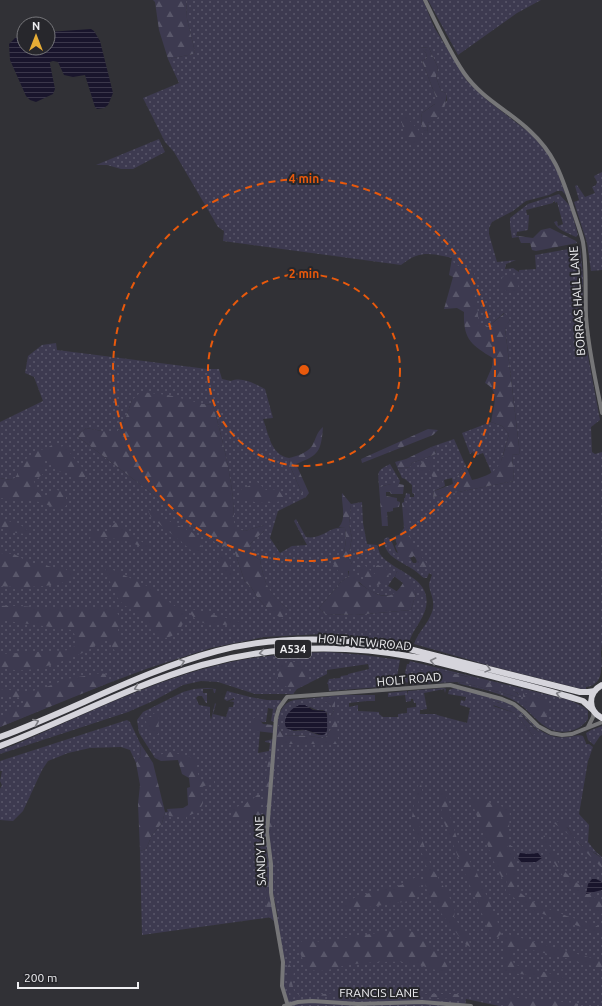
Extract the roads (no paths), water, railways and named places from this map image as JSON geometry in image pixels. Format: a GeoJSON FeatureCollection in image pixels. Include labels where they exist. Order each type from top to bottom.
{"type":"FeatureCollection","features":[{"type":"Feature","properties":{"kind":"highway","name":"HOLT NEW ROAD"},"geometry":{"type":"LineString","coordinates":[[0,737],[169,667],[218,651],[249,644],[277,641],[335,639],[394,645],[580,692],[587,692],[599,686]]}},
{"type":"Feature","properties":{"kind":"highway","name":"HOLT NEW ROAD"},"geometry":{"type":"LineString","coordinates":[[0,746],[99,703],[174,674],[231,658],[261,652],[294,649],[327,648],[416,657],[570,696],[582,701],[602,718]]}},
{"type":"Feature","properties":{"kind":"highway"},"geometry":{"type":"LineString","coordinates":[[593,711],[591,700],[599,686]]}},
{"type":"Feature","properties":{"kind":"street","name":"BORRAS HALL LANE"},"geometry":{"type":"LineString","coordinates":[[425,0],[464,72],[477,88],[495,104],[530,130],[549,152],[559,169],[583,242],[585,254],[586,315],[589,344],[602,413]]}},
{"type":"Feature","properties":{"kind":"street","name":"HOLT ROAD"},"geometry":{"type":"LineString","coordinates":[[287,697],[450,685],[495,697],[514,704],[538,726],[551,734],[572,734],[602,722]]}},
{"type":"Feature","properties":{"kind":"street","name":"SANDY LANE"},"geometry":{"type":"LineString","coordinates":[[287,697],[279,708],[276,718],[267,832],[271,864],[271,893],[283,962],[282,986],[287,1006]]}},
{"type":"Feature","properties":{"kind":"street"},"geometry":{"type":"LineString","coordinates":[[588,727],[593,717],[593,711]]}},
{"type":"Feature","properties":{"kind":"street","name":"FRANCIS LANE"},"geometry":{"type":"LineString","coordinates":[[287,1006],[298,1002],[312,1001],[358,1004],[422,1002],[471,1006]]}}]}
